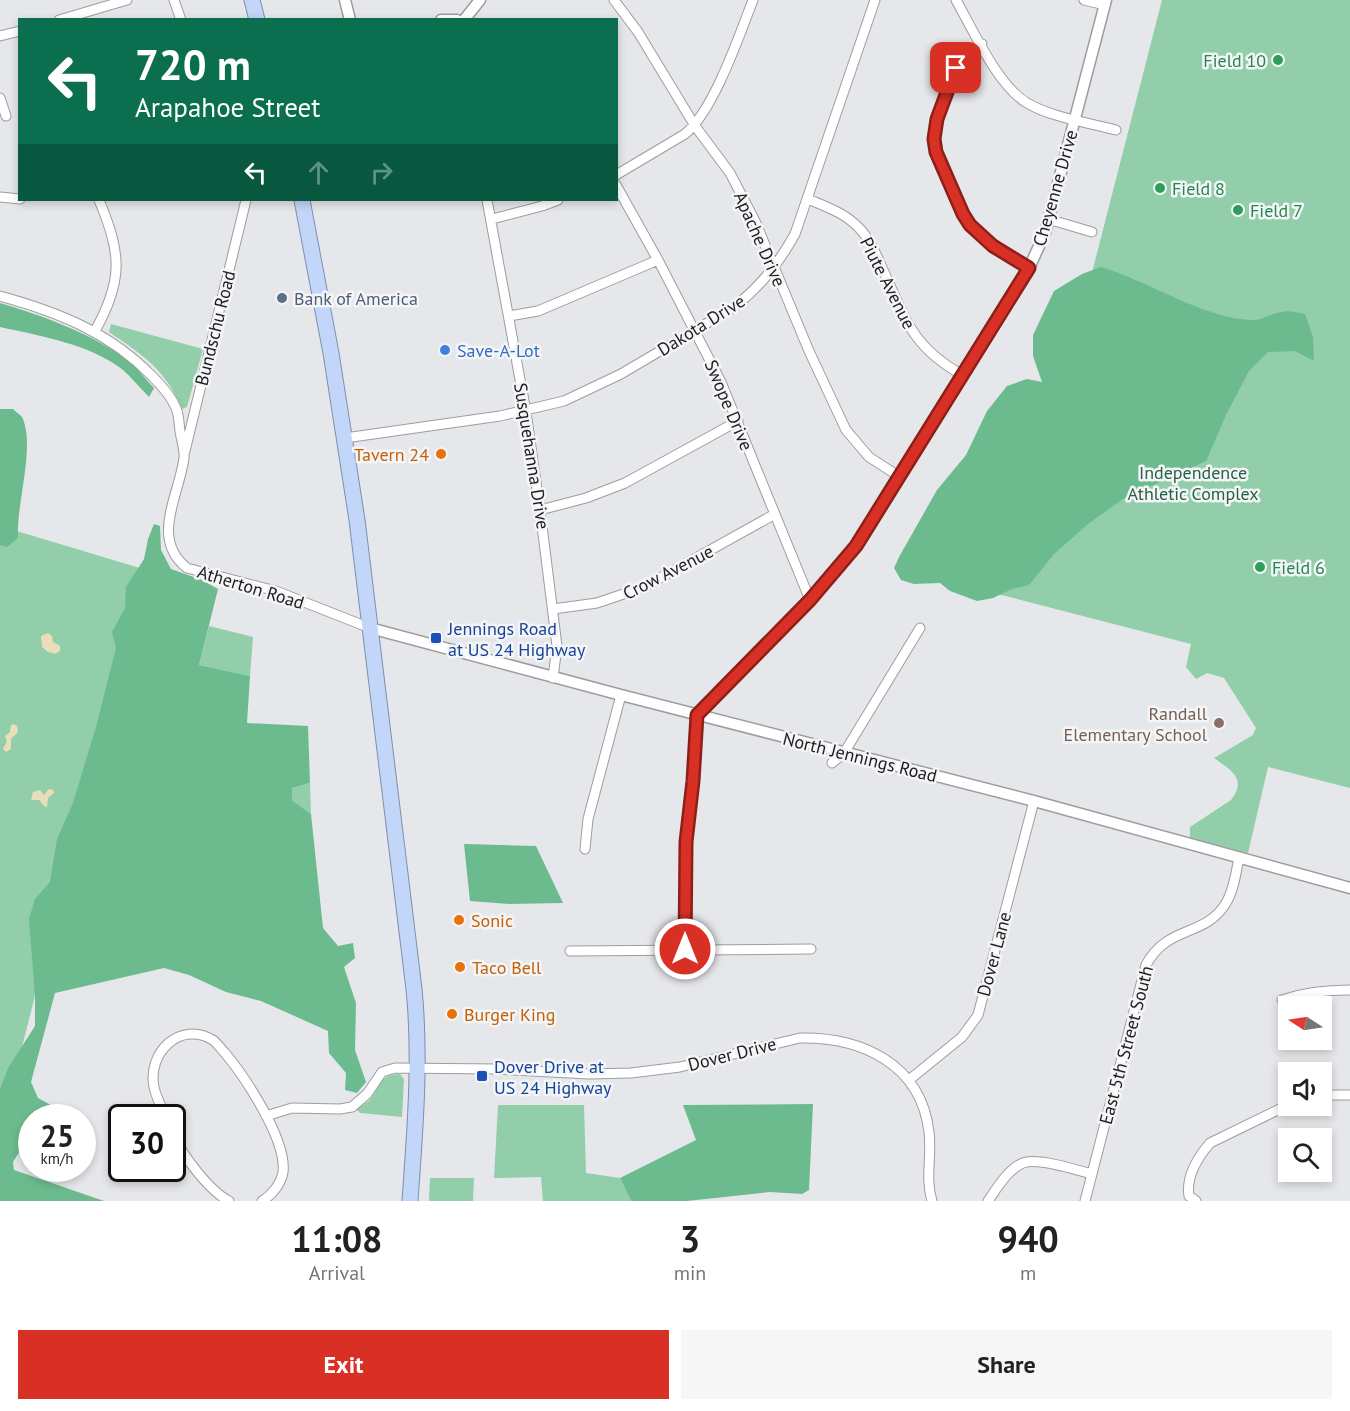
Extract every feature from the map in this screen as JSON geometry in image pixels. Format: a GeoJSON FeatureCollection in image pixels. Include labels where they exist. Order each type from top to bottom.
{"type":"FeatureCollection","features":[{"type":"Feature","properties":{"kind":"highway"},"geometry":{"type":"LineString","coordinates":[[252,0],[256,18]]}},
{"type":"Feature","properties":{"kind":"highway"},"geometry":{"type":"LineString","coordinates":[[302,201],[323,304],[345,438],[414,989],[417,1068],[410,1201]]}},
{"type":"Feature","properties":{"kind":"street"},"geometry":{"type":"LineString","coordinates":[[66,18],[127,0]]}},
{"type":"Feature","properties":{"kind":"street"},"geometry":{"type":"LineString","coordinates":[[174,0],[179,18]]}},
{"type":"Feature","properties":{"kind":"street"},"geometry":{"type":"LineString","coordinates":[[345,0],[350,18]]}},
{"type":"Feature","properties":{"kind":"street"},"geometry":{"type":"LineString","coordinates":[[466,18],[480,0]]}},
{"type":"Feature","properties":{"kind":"street","name":"Apache Drive"},"geometry":{"type":"LineString","coordinates":[[614,0],[638,32],[694,126],[730,173],[755,221],[809,351],[846,429],[869,457],[900,477]]}},
{"type":"Feature","properties":{"kind":"street"},"geometry":{"type":"LineString","coordinates":[[618,174],[685,134],[694,126],[710,101],[753,0]]}},
{"type":"Feature","properties":{"kind":"street","name":"Dakota Drive"},"geometry":{"type":"LineString","coordinates":[[345,438],[526,412],[564,401],[597,387],[748,297],[774,267],[795,234],[875,0]]}},
{"type":"Feature","properties":{"kind":"street"},"geometry":{"type":"LineString","coordinates":[[956,0],[1001,80],[1021,99],[1041,110],[1116,130]]}},
{"type":"Feature","properties":{"kind":"street"},"geometry":{"type":"LineString","coordinates":[[1084,0],[1105,2]]}},
{"type":"Feature","properties":{"kind":"street","name":"Cheyenne Drive"},"geometry":{"type":"LineString","coordinates":[[697,715],[810,600],[856,546],[1029,268],[1039,249],[1048,219],[1105,2]]}},
{"type":"Feature","properties":{"kind":"street"},"geometry":{"type":"LineString","coordinates":[[0,36],[18,32]]}},
{"type":"Feature","properties":{"kind":"street"},"geometry":{"type":"LineString","coordinates":[[981,44],[965,56],[956,68],[937,119],[934,139],[936,152],[970,225],[993,246],[1029,268]]}},
{"type":"Feature","properties":{"kind":"street"},"geometry":{"type":"LineString","coordinates":[[0,98],[6,116]]}},
{"type":"Feature","properties":{"kind":"street","name":"Swope Drive"},"geometry":{"type":"LineString","coordinates":[[618,189],[721,382],[810,600]]}},
{"type":"Feature","properties":{"kind":"street"},"geometry":{"type":"LineString","coordinates":[[0,197],[18,199]]}},
{"type":"Feature","properties":{"kind":"street","name":"Piute Avenue"},"geometry":{"type":"LineString","coordinates":[[808,199],[842,214],[864,233],[876,253],[915,336],[931,355],[962,375]]}},
{"type":"Feature","properties":{"kind":"street"},"geometry":{"type":"LineString","coordinates":[[95,331],[106,311],[113,291],[117,265],[112,237],[99,201]]}},
{"type":"Feature","properties":{"kind":"street","name":"Bundschu Road"},"geometry":{"type":"LineString","coordinates":[[184,456],[246,201]]}},
{"type":"Feature","properties":{"kind":"street","name":"Susquehanna Drive"},"geometry":{"type":"LineString","coordinates":[[487,201],[526,412],[540,510],[558,646],[554,678]]}},
{"type":"Feature","properties":{"kind":"street"},"geometry":{"type":"LineString","coordinates":[[492,219],[555,201]]}},
{"type":"Feature","properties":{"kind":"street"},"geometry":{"type":"LineString","coordinates":[[1048,219],[1092,232]]}},
{"type":"Feature","properties":{"kind":"street"},"geometry":{"type":"LineString","coordinates":[[509,316],[537,311],[553,305],[658,260]]}},
{"type":"Feature","properties":{"kind":"street","name":"Atherton Road"},"geometry":{"type":"LineString","coordinates":[[0,296],[50,312],[95,331],[137,360],[171,399],[177,410],[184,456],[168,529],[170,547],[179,562],[187,568],[276,591],[370,628]]}},
{"type":"Feature","properties":{"kind":"street"},"geometry":{"type":"LineString","coordinates":[[540,510],[586,498],[624,483],[738,421]]}},
{"type":"Feature","properties":{"kind":"street","name":"Crow Avenue"},"geometry":{"type":"LineString","coordinates":[[553,609],[597,603],[644,587],[775,514]]}},
{"type":"Feature","properties":{"kind":"street","name":"North Jennings Road"},"geometry":{"type":"LineString","coordinates":[[370,628],[554,678],[1034,801],[1350,888]]}},
{"type":"Feature","properties":{"kind":"street"},"geometry":{"type":"LineString","coordinates":[[832,763],[844,753],[920,628]]}},
{"type":"Feature","properties":{"kind":"street"},"geometry":{"type":"LineString","coordinates":[[585,849],[588,819],[621,695]]}},
{"type":"Feature","properties":{"kind":"street"},"geometry":{"type":"LineString","coordinates":[[685,949],[686,842],[697,715]]}},
{"type":"Feature","properties":{"kind":"street","name":"Dover Lane"},"geometry":{"type":"LineString","coordinates":[[909,1080],[962,1037],[978,1015],[1034,801]]}},
{"type":"Feature","properties":{"kind":"street","name":"East 5th Street South"},"geometry":{"type":"LineString","coordinates":[[1085,1201],[1146,965],[1155,951],[1166,941],[1204,925],[1220,912],[1231,893],[1239,858]]}},
{"type":"Feature","properties":{"kind":"street"},"geometry":{"type":"LineString","coordinates":[[570,951],[811,949]]}},
{"type":"Feature","properties":{"kind":"street"},"geometry":{"type":"LineString","coordinates":[[1294,996],[1330,990],[1350,990]]}},
{"type":"Feature","properties":{"kind":"street"},"geometry":{"type":"LineString","coordinates":[[160,1104],[154,1088],[155,1063],[160,1050],[171,1040],[182,1035],[199,1035],[214,1040],[242,1074],[266,1116],[280,1153],[283,1173],[274,1191],[262,1201]]}},
{"type":"Feature","properties":{"kind":"street","name":"Dover Drive"},"geometry":{"type":"LineString","coordinates":[[266,1116],[292,1108],[352,1107],[367,1094],[382,1072],[395,1068],[496,1069],[588,1074],[631,1073],[680,1067],[800,1038],[815,1037],[841,1041],[871,1051],[891,1062],[909,1080],[922,1103],[929,1130],[927,1180],[932,1201]]}},
{"type":"Feature","properties":{"kind":"street"},"geometry":{"type":"LineString","coordinates":[[1332,1095],[1350,1095]]}},
{"type":"Feature","properties":{"kind":"street"},"geometry":{"type":"LineString","coordinates":[[1194,1201],[1189,1196],[1188,1190],[1194,1166],[1210,1143],[1278,1110]]}},
{"type":"Feature","properties":{"kind":"street"},"geometry":{"type":"LineString","coordinates":[[186,1157],[215,1191],[229,1201]]}},
{"type":"Feature","properties":{"kind":"street"},"geometry":{"type":"LineString","coordinates":[[988,1201],[1008,1174],[1024,1162],[1047,1162],[1092,1174]]}},
{"type":"Feature","properties":{"kind":"green space","name":"Independence Athletic Complex"},"geometry":{"type":"Polygon","coordinates":[[[1162,0],[1350,0],[1350,788],[1268,767],[1248,853],[1190,838],[1190,827],[1231,800],[1238,786],[1235,775],[1214,758],[1253,735],[1256,728],[1224,678],[1207,673],[1196,679],[1186,667],[1191,644],[901,569],[1060,397],[1162,0]]]}},
{"type":"Feature","properties":{"kind":"green space"},"geometry":{"type":"Polygon","coordinates":[[[1101,267],[1195,306],[1232,318],[1255,320],[1285,311],[1305,314],[1313,337],[1314,361],[1295,351],[1268,352],[1249,371],[1206,461],[1123,499],[1088,524],[1054,554],[1029,585],[1012,589],[993,598],[977,601],[950,591],[940,583],[914,584],[901,580],[894,568],[899,557],[937,490],[966,455],[987,411],[1007,386],[1027,379],[1042,382],[1033,356],[1033,335],[1054,291],[1082,274],[1101,267]]]}},
{"type":"Feature","properties":{"kind":"green space"},"geometry":{"type":"Polygon","coordinates":[[[0,303],[33,313],[69,328],[119,354],[135,367],[154,388],[149,397],[123,370],[110,361],[64,342],[0,327],[0,303]]]}},
{"type":"Feature","properties":{"kind":"green space"},"geometry":{"type":"Polygon","coordinates":[[[111,324],[203,349],[187,407],[182,409],[168,383],[152,364],[109,332],[111,324]]]}},
{"type":"Feature","properties":{"kind":"green space"},"geometry":{"type":"Polygon","coordinates":[[[0,409],[13,409],[22,418],[27,445],[18,538],[7,547],[0,545],[0,409]]]}},
{"type":"Feature","properties":{"kind":"green space"},"geometry":{"type":"Polygon","coordinates":[[[154,524],[160,526],[161,550],[171,569],[202,580],[218,589],[199,665],[250,676],[247,723],[308,726],[310,783],[292,788],[292,800],[311,814],[323,928],[338,946],[353,943],[355,958],[344,967],[356,1003],[355,1050],[366,1082],[357,1093],[345,1090],[346,1073],[329,1053],[328,1031],[261,1001],[226,992],[189,975],[164,968],[55,993],[31,1082],[38,1098],[49,1104],[18,1104],[18,1154],[13,1162],[14,1170],[18,1171],[18,1182],[49,1182],[104,1201],[0,1201],[0,1089],[8,1068],[35,1026],[29,919],[35,899],[50,882],[57,839],[73,803],[96,727],[116,648],[112,632],[125,608],[126,587],[144,559],[154,524]]]}},
{"type":"Feature","properties":{"kind":"green space"},"geometry":{"type":"Polygon","coordinates":[[[0,526],[143,569],[0,1134],[0,526]]]}},
{"type":"Feature","properties":{"kind":"green space"},"geometry":{"type":"Polygon","coordinates":[[[209,626],[253,637],[250,676],[199,665],[209,626]]]}},
{"type":"Feature","properties":{"kind":"green space"},"geometry":{"type":"Polygon","coordinates":[[[310,783],[311,814],[292,800],[292,788],[310,783]]]}},
{"type":"Feature","properties":{"kind":"green space"},"geometry":{"type":"Polygon","coordinates":[[[464,844],[536,846],[563,903],[509,904],[470,901],[464,844]]]}},
{"type":"Feature","properties":{"kind":"green space"},"geometry":{"type":"Polygon","coordinates":[[[400,1074],[404,1079],[402,1117],[360,1113],[356,1109],[369,1101],[383,1079],[400,1074]]]}},
{"type":"Feature","properties":{"kind":"green space"},"geometry":{"type":"Polygon","coordinates":[[[813,1104],[809,1190],[802,1194],[770,1192],[687,1201],[631,1201],[620,1178],[696,1140],[683,1105],[813,1104]]]}},
{"type":"Feature","properties":{"kind":"green space"},"geometry":{"type":"Polygon","coordinates":[[[498,1105],[584,1105],[586,1173],[620,1178],[631,1201],[543,1201],[541,1177],[494,1178],[498,1105]]]}},
{"type":"Feature","properties":{"kind":"green space"},"geometry":{"type":"Polygon","coordinates":[[[430,1178],[474,1178],[473,1201],[429,1201],[430,1178]]]}},
{"type":"Feature","properties":{"kind":"sand"},"geometry":{"type":"Polygon","coordinates":[[[48,633],[52,636],[53,642],[60,646],[60,651],[55,654],[42,647],[41,636],[48,633]]]}},
{"type":"Feature","properties":{"kind":"sand"},"geometry":{"type":"Polygon","coordinates":[[[14,724],[18,732],[11,739],[11,749],[6,752],[3,749],[7,741],[5,736],[14,724]]]}},
{"type":"Feature","properties":{"kind":"sand"},"geometry":{"type":"Polygon","coordinates":[[[49,789],[54,793],[48,798],[47,807],[39,800],[31,800],[33,792],[40,790],[44,795],[49,789]]]}},
{"type":"Feature","properties":{"kind":"place","name":"Field 10"},"geometry":{"type":"Point","coordinates":[1278,60]}},
{"type":"Feature","properties":{"kind":"place","name":"Field 8"},"geometry":{"type":"Point","coordinates":[1160,188]}},
{"type":"Feature","properties":{"kind":"place","name":"Field 7"},"geometry":{"type":"Point","coordinates":[1238,210]}},
{"type":"Feature","properties":{"kind":"place","name":"Bank of America"},"geometry":{"type":"Point","coordinates":[282,298]}},
{"type":"Feature","properties":{"kind":"place","name":"Save-A-Lot"},"geometry":{"type":"Point","coordinates":[445,350]}},
{"type":"Feature","properties":{"kind":"place","name":"Tavern 24"},"geometry":{"type":"Point","coordinates":[441,454]}},
{"type":"Feature","properties":{"kind":"place","name":"Field 6"},"geometry":{"type":"Point","coordinates":[1260,567]}},
{"type":"Feature","properties":{"kind":"place","name":"Jennings Road at US 24 Highway"},"geometry":{"type":"Point","coordinates":[436,638]}},
{"type":"Feature","properties":{"kind":"place","name":"Randall Elementary School"},"geometry":{"type":"Point","coordinates":[1219,723]}},
{"type":"Feature","properties":{"kind":"place","name":"Sonic"},"geometry":{"type":"Point","coordinates":[459,920]}},
{"type":"Feature","properties":{"kind":"place","name":"Taco Bell"},"geometry":{"type":"Point","coordinates":[460,967]}},
{"type":"Feature","properties":{"kind":"place","name":"Burger King"},"geometry":{"type":"Point","coordinates":[452,1014]}},
{"type":"Feature","properties":{"kind":"place","name":"Dover Drive at US 24 Highway"},"geometry":{"type":"Point","coordinates":[482,1076]}},
{"type":"Feature","properties":{"kind":"route"},"geometry":{"type":"LineString","coordinates":[[685,949],[686,842],[697,715],[810,600],[838,570],[856,546],[1029,268],[993,246],[970,225],[936,152],[934,139],[937,119],[956,68]]}}]}
